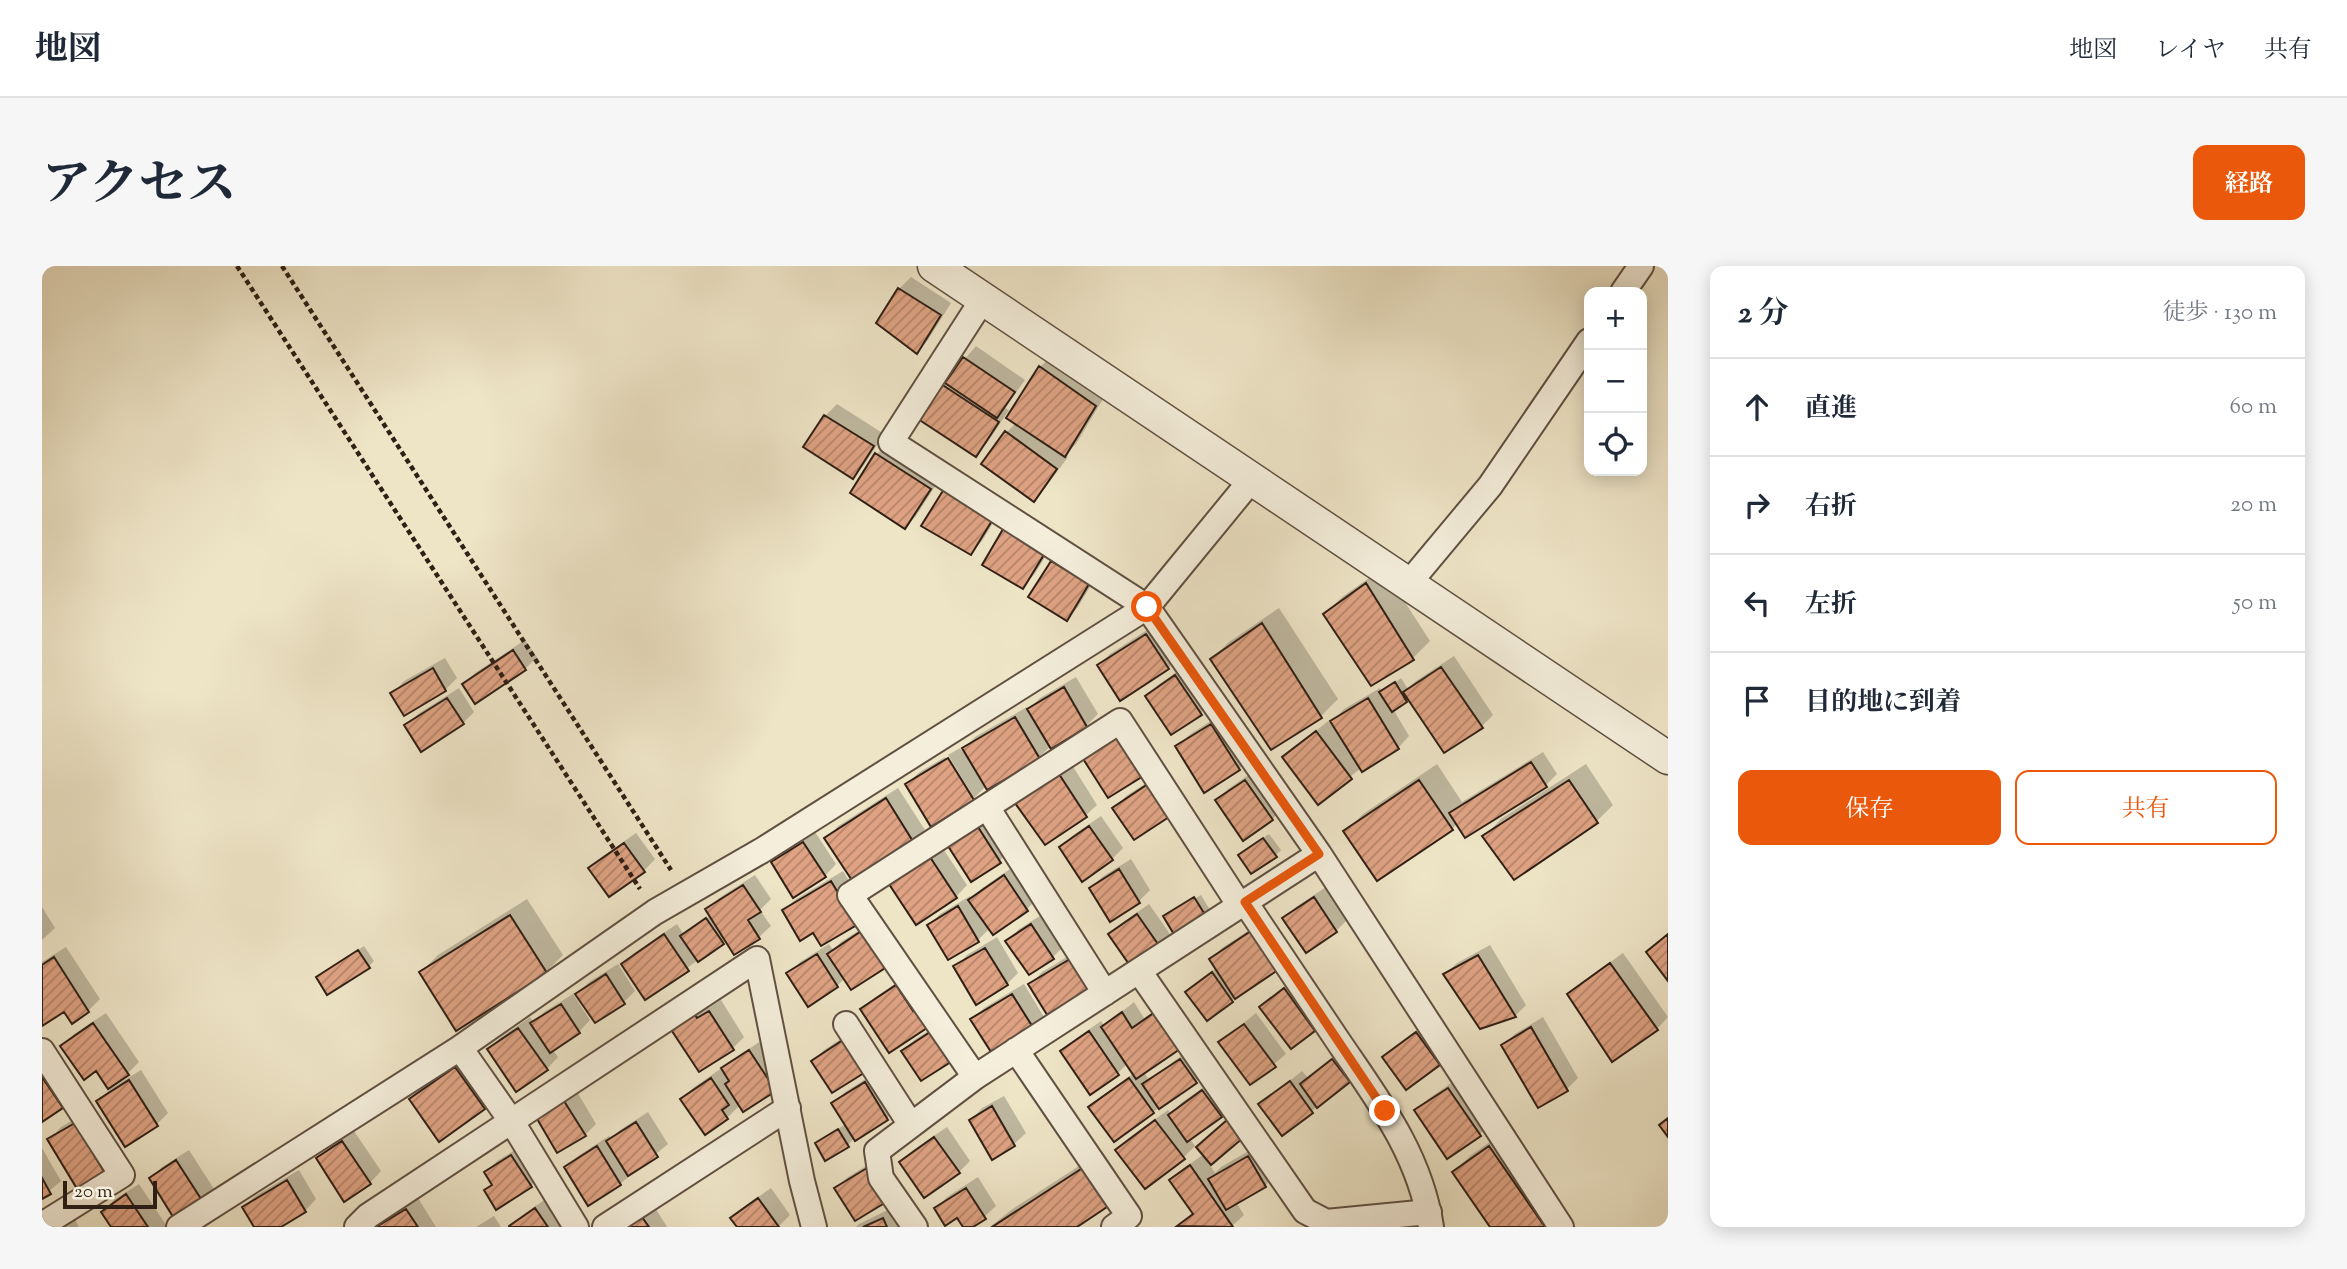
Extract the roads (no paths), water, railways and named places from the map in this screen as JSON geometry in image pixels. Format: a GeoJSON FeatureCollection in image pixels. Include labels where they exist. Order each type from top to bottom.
{"type":"FeatureCollection","features":[{"type":"Feature","properties":{"kind":"street"},"geometry":{"type":"LineString","coordinates":[[934,266],[1668,758]]}},
{"type":"Feature","properties":{"kind":"street"},"geometry":{"type":"LineString","coordinates":[[1626,287],[1641,266]]}},
{"type":"Feature","properties":{"kind":"street"},"geometry":{"type":"LineString","coordinates":[[983,299],[891,442],[1147,607],[1319,854],[1561,1227]]}},
{"type":"Feature","properties":{"kind":"street"},"geometry":{"type":"LineString","coordinates":[[1409,583],[1490,485],[1584,348]]}},
{"type":"Feature","properties":{"kind":"street"},"geometry":{"type":"LineString","coordinates":[[178,1227],[460,1048],[655,912],[773,843],[1147,607],[1252,479]]}},
{"type":"Feature","properties":{"kind":"street"},"geometry":{"type":"LineString","coordinates":[[975,1077],[850,895],[1120,721],[1385,1111],[1410,1153],[1430,1219],[1326,1222],[1305,1212],[1139,971]]}},
{"type":"Feature","properties":{"kind":"street"},"geometry":{"type":"LineString","coordinates":[[987,807],[1105,993]]}},
{"type":"Feature","properties":{"kind":"street"},"geometry":{"type":"LineString","coordinates":[[915,1227],[881,1178],[877,1151],[975,1077],[1319,854]]}},
{"type":"Feature","properties":{"kind":"street"},"geometry":{"type":"LineString","coordinates":[[357,1227],[368,1216],[757,959],[814,1227]]}},
{"type":"Feature","properties":{"kind":"street"},"geometry":{"type":"LineString","coordinates":[[846,1024],[911,1125]]}},
{"type":"Feature","properties":{"kind":"street"},"geometry":{"type":"LineString","coordinates":[[460,1048],[512,1122],[576,1227]]}},
{"type":"Feature","properties":{"kind":"street"},"geometry":{"type":"LineString","coordinates":[[1016,1050],[1129,1216],[1114,1227]]}},
{"type":"Feature","properties":{"kind":"street"},"geometry":{"type":"LineString","coordinates":[[42,1051],[122,1175],[42,1226]]}},
{"type":"Feature","properties":{"kind":"street"},"geometry":{"type":"LineString","coordinates":[[605,1227],[788,1108]]}}]}
